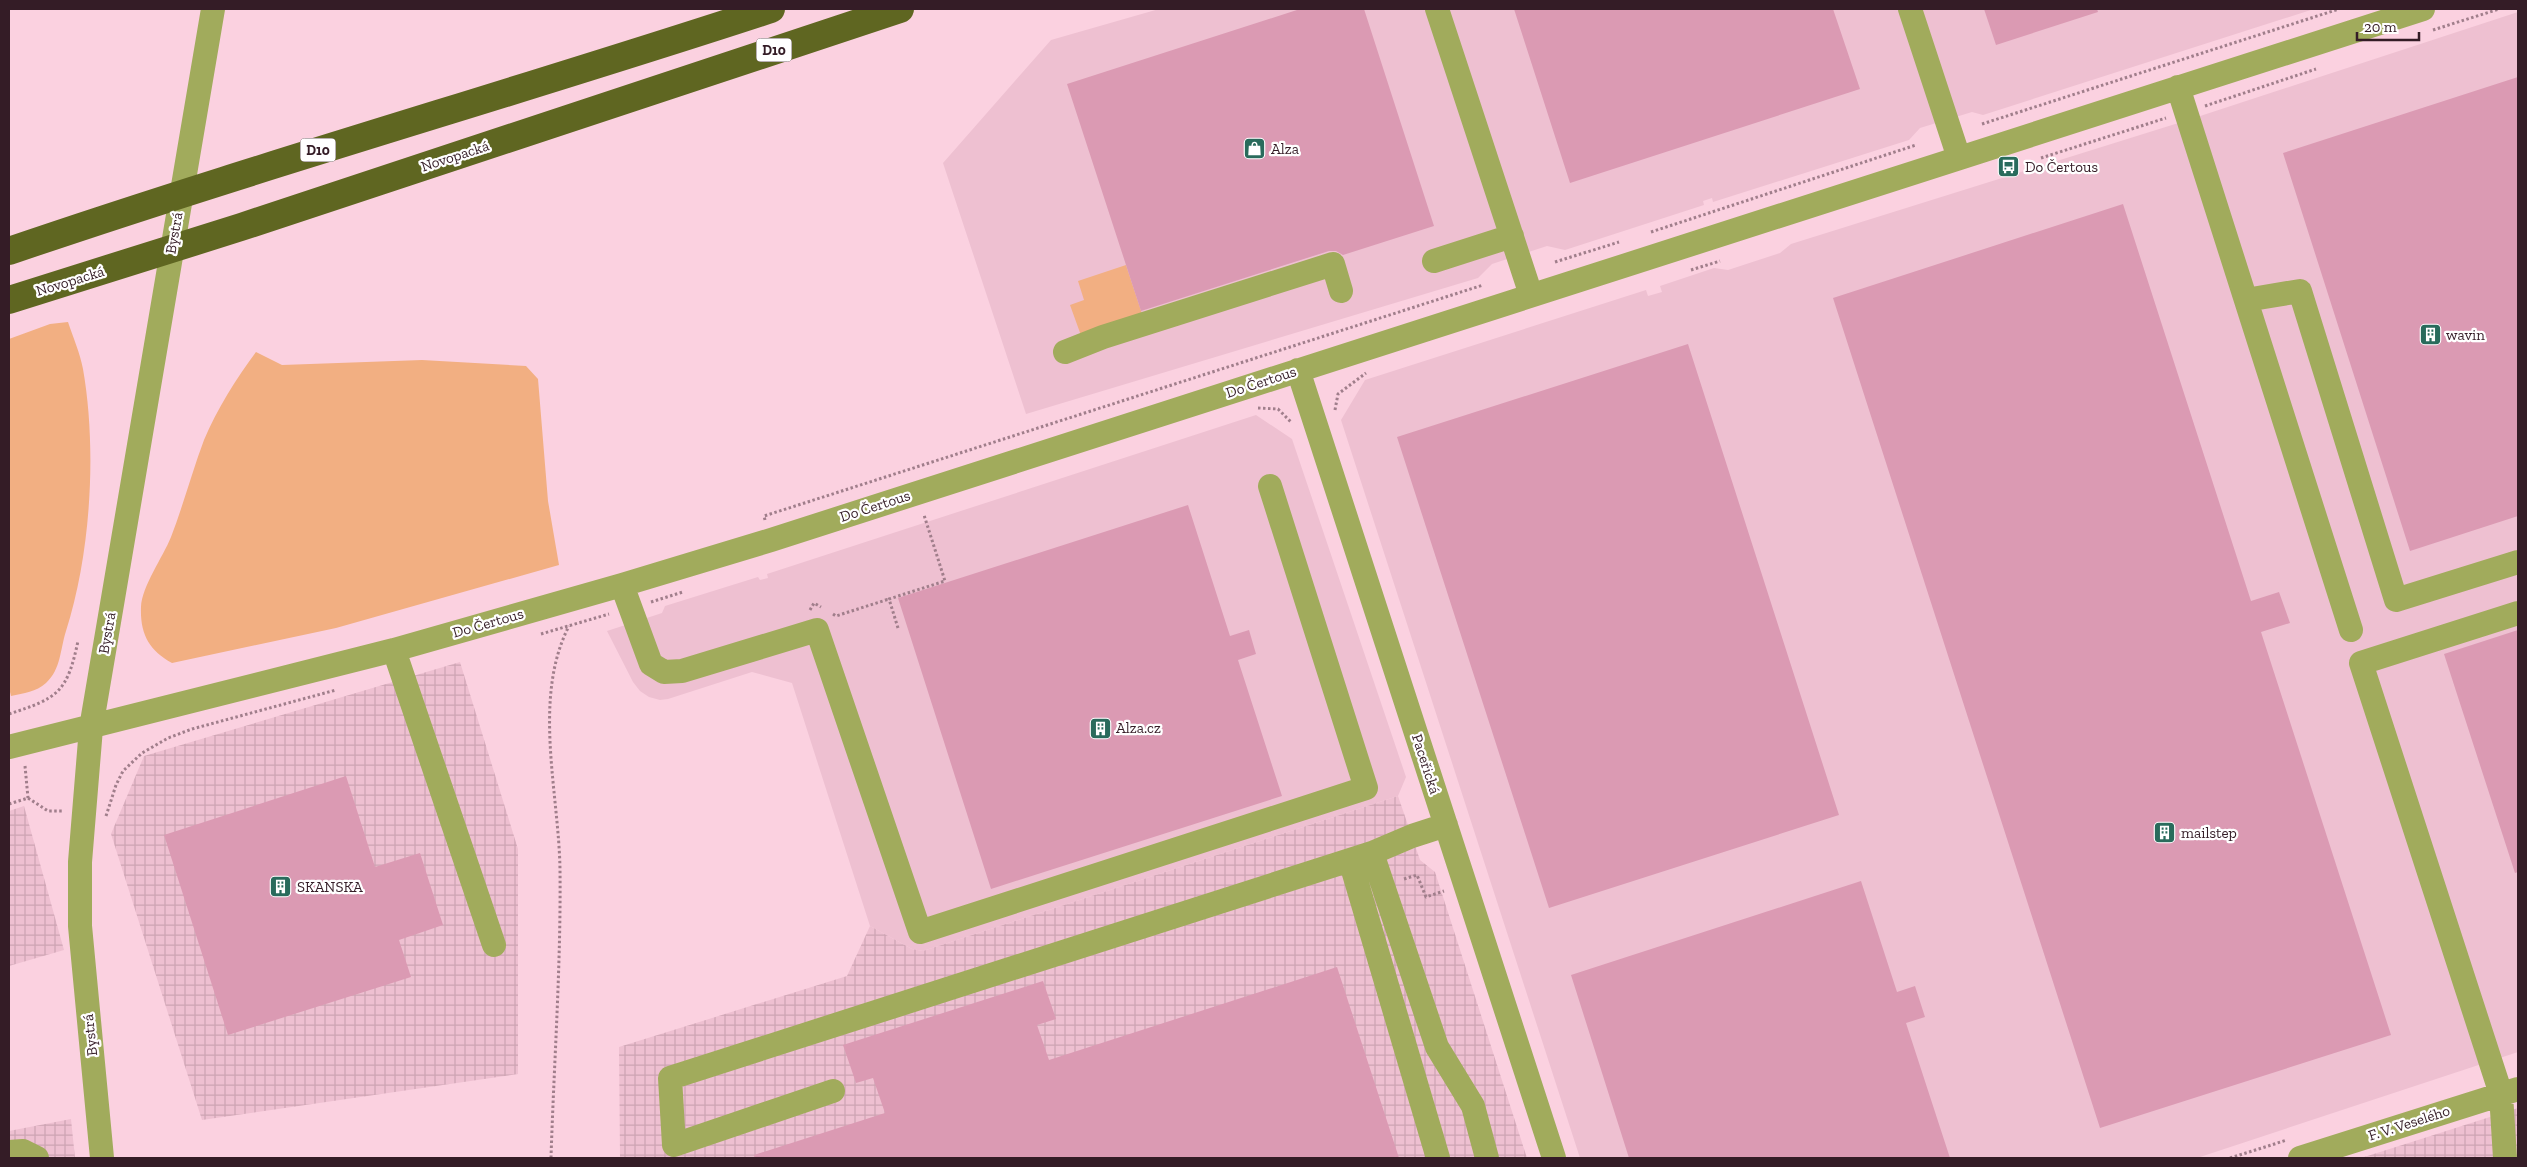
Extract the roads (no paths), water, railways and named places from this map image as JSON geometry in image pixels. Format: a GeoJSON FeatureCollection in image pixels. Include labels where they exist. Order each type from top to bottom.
{"type":"FeatureCollection","features":[{"type":"Feature","properties":{"kind":"highway","name":"D10"},"geometry":{"type":"LineString","coordinates":[[9,251],[121,213],[771,9]]}},
{"type":"Feature","properties":{"kind":"highway","name":"Novopacká"},"geometry":{"type":"LineString","coordinates":[[9,300],[241,227],[900,9]]}},
{"type":"Feature","properties":{"kind":"street","name":"Bystrá"},"geometry":{"type":"LineString","coordinates":[[102,1158],[80,926],[80,862],[91,728],[213,9]]}},
{"type":"Feature","properties":{"kind":"street"},"geometry":{"type":"LineString","coordinates":[[1437,9],[1531,296]]}},
{"type":"Feature","properties":{"kind":"street"},"geometry":{"type":"LineString","coordinates":[[1910,9],[1959,158]]}},
{"type":"Feature","properties":{"kind":"street","name":"Do Čertous"},"geometry":{"type":"LineString","coordinates":[[9,747],[91,728],[394,650],[622,586],[2423,9]]}},
{"type":"Feature","properties":{"kind":"street"},"geometry":{"type":"LineString","coordinates":[[2178,88],[2351,630]]}},
{"type":"Feature","properties":{"kind":"street"},"geometry":{"type":"LineString","coordinates":[[1434,261],[1512,236]]}},
{"type":"Feature","properties":{"kind":"street"},"geometry":{"type":"LineString","coordinates":[[1064,352],[1113,334],[1333,264],[1341,291]]}},
{"type":"Feature","properties":{"kind":"street"},"geometry":{"type":"LineString","coordinates":[[2246,300],[2300,291],[2396,600],[2518,562]]}},
{"type":"Feature","properties":{"kind":"street","name":"Paceřická"},"geometry":{"type":"LineString","coordinates":[[1298,370],[1554,1158]]}},
{"type":"Feature","properties":{"kind":"street"},"geometry":{"type":"LineString","coordinates":[[622,586],[652,664],[664,672],[682,671],[816,630],[920,932],[1366,788],[1270,486]]}},
{"type":"Feature","properties":{"kind":"street"},"geometry":{"type":"LineString","coordinates":[[2505,1158],[2510,1091],[2361,663],[2518,613]]}},
{"type":"Feature","properties":{"kind":"street"},"geometry":{"type":"LineString","coordinates":[[394,650],[494,945]]}},
{"type":"Feature","properties":{"kind":"street"},"geometry":{"type":"LineString","coordinates":[[833,1091],[674,1144],[670,1078],[1361,856],[1446,825]]}},
{"type":"Feature","properties":{"kind":"street"},"geometry":{"type":"LineString","coordinates":[[1361,856],[1438,1158]]}},
{"type":"Feature","properties":{"kind":"street"},"geometry":{"type":"LineString","coordinates":[[1361,856],[1437,1047],[1473,1106],[1488,1158]]}},
{"type":"Feature","properties":{"kind":"street","name":"F. V. Veselého"},"geometry":{"type":"LineString","coordinates":[[2300,1158],[2510,1091]]}},
{"type":"Feature","properties":{"kind":"street"},"geometry":{"type":"LineString","coordinates":[[9,1152],[23,1151],[37,1158]]}},
{"type":"Feature","properties":{"kind":"place","name":"Alza"},"geometry":{"type":"Point","coordinates":[1255,149]}},
{"type":"Feature","properties":{"kind":"place","name":"Do Čertous"},"geometry":{"type":"Point","coordinates":[2009,167]}},
{"type":"Feature","properties":{"kind":"place","name":"wavin"},"geometry":{"type":"Point","coordinates":[2430,335]}},
{"type":"Feature","properties":{"kind":"place","name":"Alza.cz"},"geometry":{"type":"Point","coordinates":[1100,728]}},
{"type":"Feature","properties":{"kind":"place","name":"mailstep"},"geometry":{"type":"Point","coordinates":[2165,833]}},
{"type":"Feature","properties":{"kind":"place","name":"SKANSKA"},"geometry":{"type":"Point","coordinates":[281,887]}}]}
